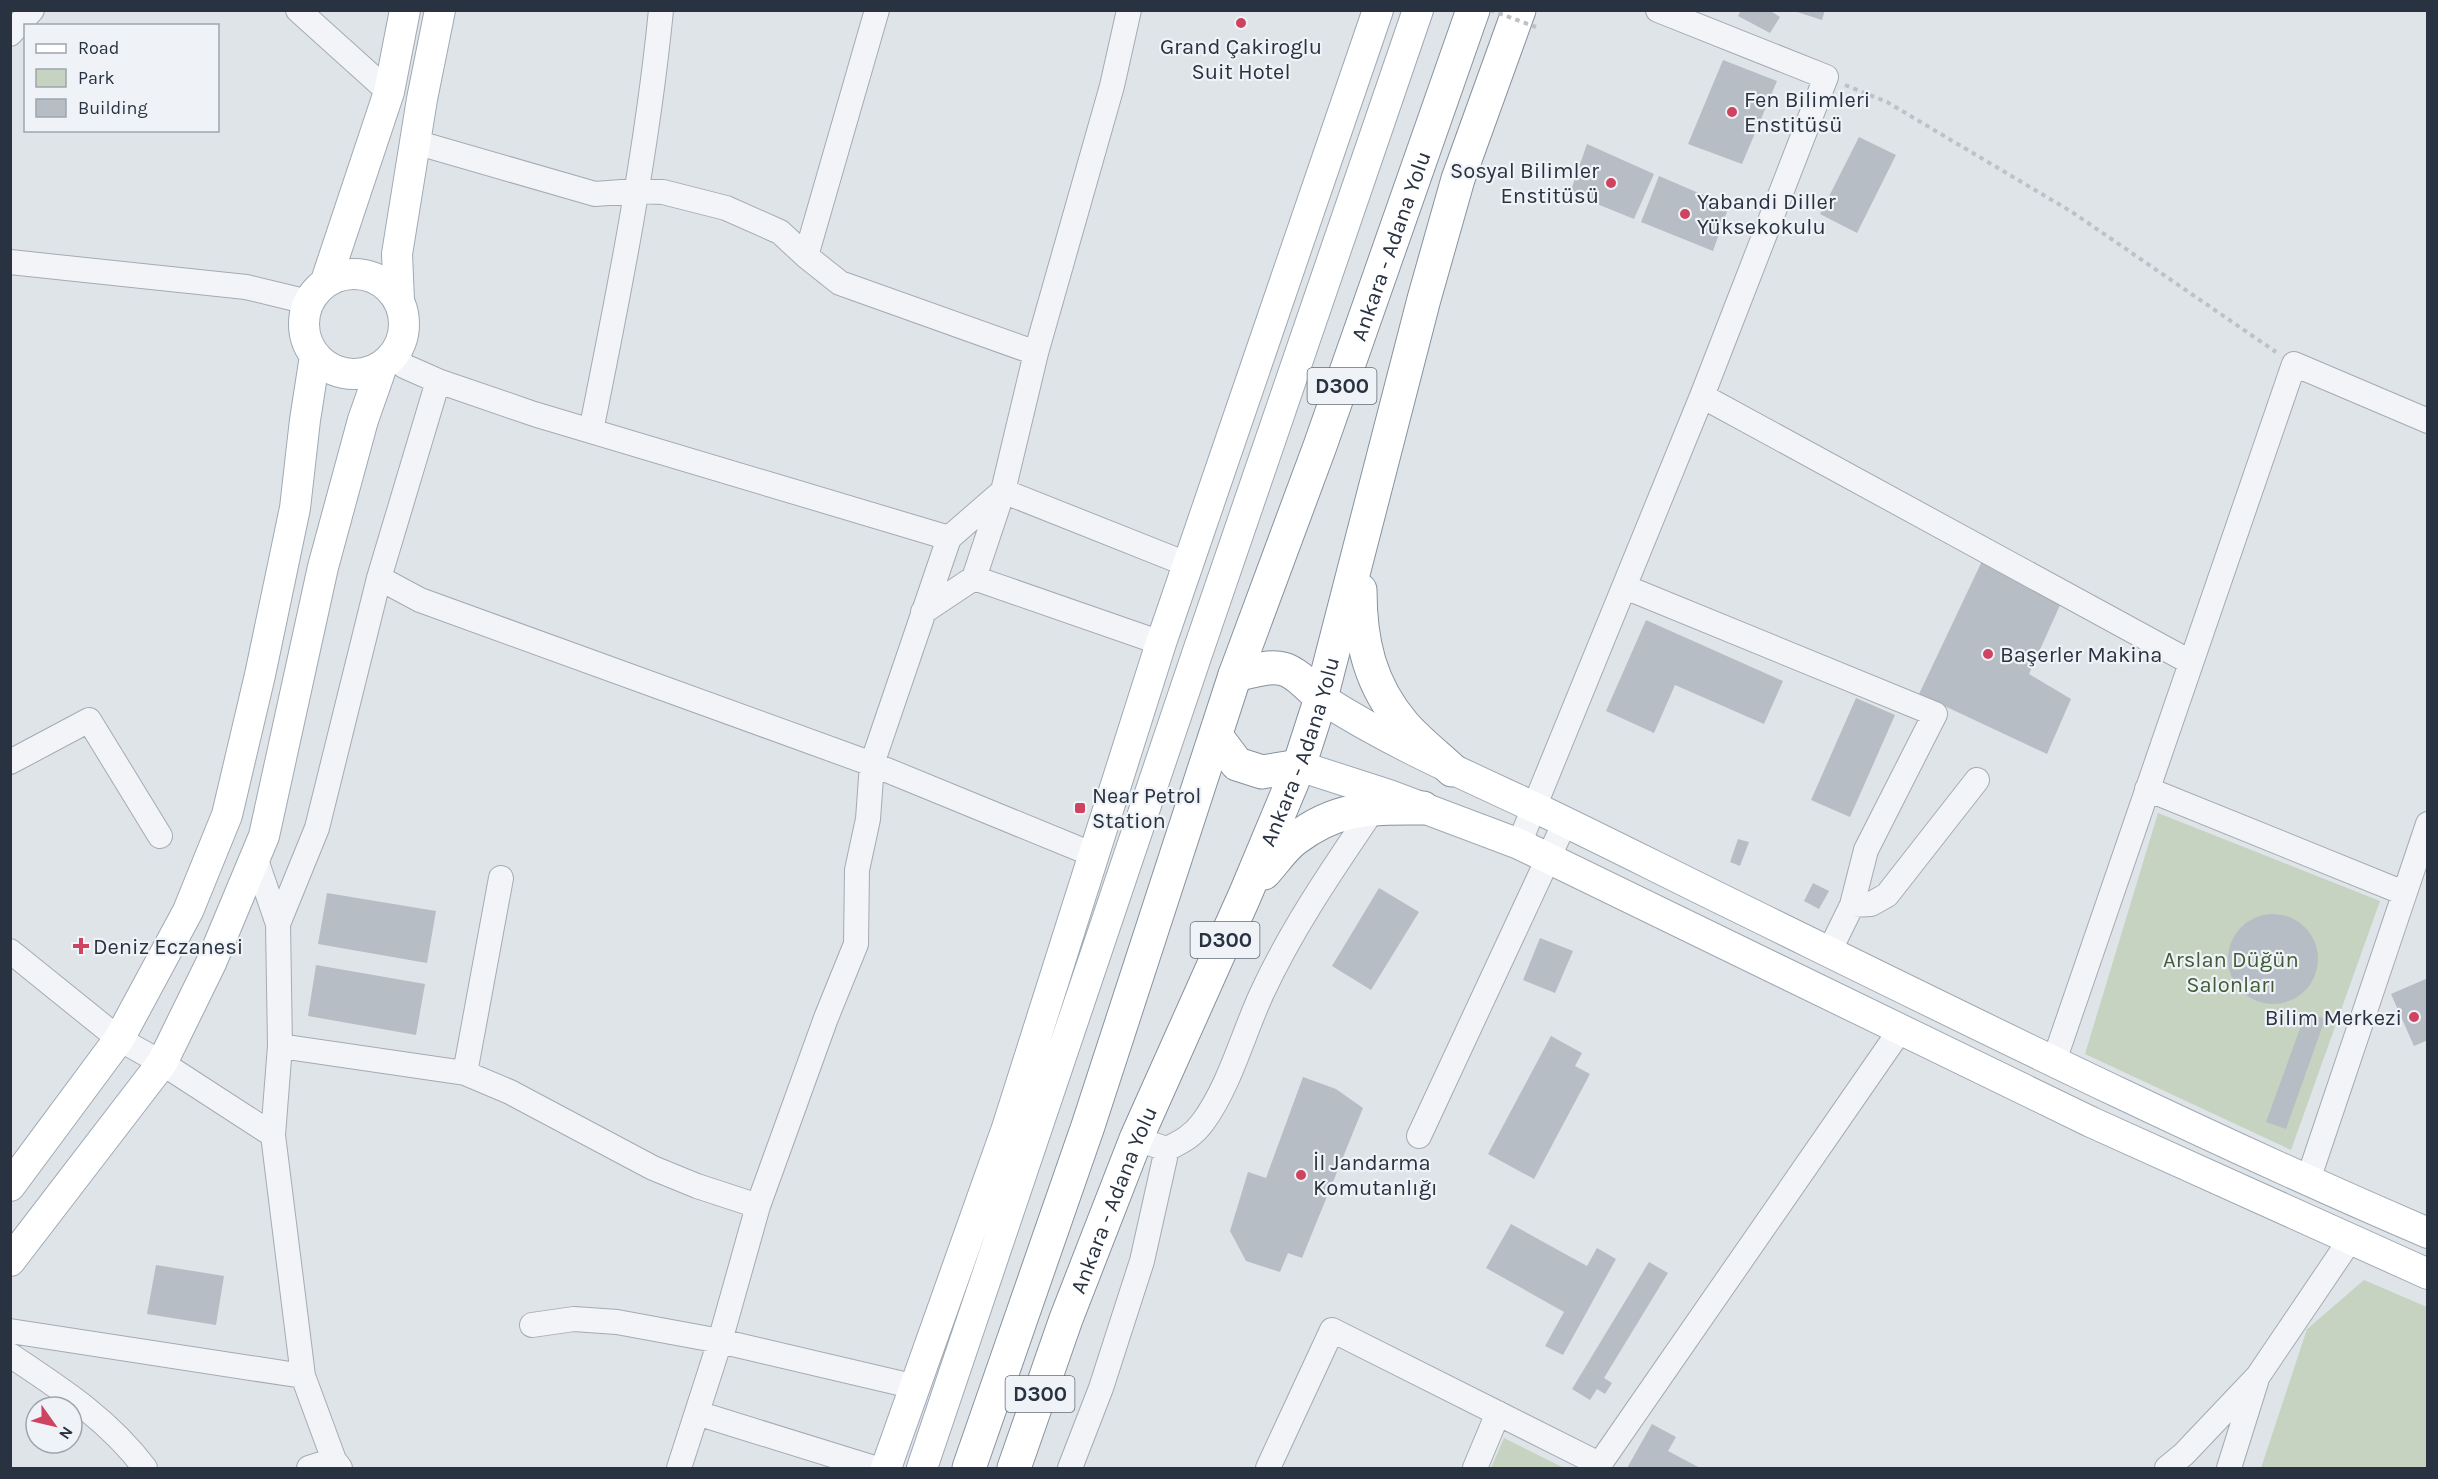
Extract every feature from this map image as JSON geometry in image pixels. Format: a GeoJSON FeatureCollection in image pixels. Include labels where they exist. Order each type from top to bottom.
{"type":"FeatureCollection","features":[{"type":"Feature","properties":{"kind":"highway","name":"Ankara - Adana Yolu"},"geometry":{"type":"LineString","coordinates":[[969,1468],[1085,1135],[1235,675],[1320,446],[1473,10]]}},
{"type":"Feature","properties":{"kind":"highway","name":"Ankara - Adana Yolu"},"geometry":{"type":"LineString","coordinates":[[1014,1468],[1066,1319],[1136,1139],[1245,895],[1299,766],[1322,698],[1424,299],[1458,179],[1528,19]]}},
{"type":"Feature","properties":{"kind":"highway"},"geometry":{"type":"LineString","coordinates":[[1360,552],[1362,636],[1377,684],[1405,726],[1452,770]]}},
{"type":"Feature","properties":{"kind":"highway"},"geometry":{"type":"LineString","coordinates":[[1235,675],[1272,666],[1296,674],[1322,698]]}},
{"type":"Feature","properties":{"kind":"highway"},"geometry":{"type":"LineString","coordinates":[[1216,736],[1237,764],[1262,772],[1299,766]]}},
{"type":"Feature","properties":{"kind":"highway"},"geometry":{"type":"LineString","coordinates":[[1245,895],[1294,839],[1317,825],[1345,812],[1374,808],[1423,808]]}},
{"type":"Feature","properties":{"kind":"main road"},"geometry":{"type":"LineString","coordinates":[[389,360],[368,372],[352,375],[335,371],[315,356],[304,331],[389,92],[405,10]]}},
{"type":"Feature","properties":{"kind":"main road"},"geometry":{"type":"LineString","coordinates":[[10,1261],[162,1063],[212,963],[264,836],[323,567],[363,420],[389,360],[404,334],[404,315],[399,300],[397,254],[440,10]]}},
{"type":"Feature","properties":{"kind":"main road"},"geometry":{"type":"LineString","coordinates":[[886,1468],[1006,1128],[1161,643],[1378,10]]}},
{"type":"Feature","properties":{"kind":"main road"},"geometry":{"type":"LineString","coordinates":[[922,1468],[1197,654],[1418,10]]}},
{"type":"Feature","properties":{"kind":"main road"},"geometry":{"type":"LineString","coordinates":[[317,292],[342,274],[361,273],[382,281],[399,300]]}},
{"type":"Feature","properties":{"kind":"main road"},"geometry":{"type":"LineString","coordinates":[[10,1186],[119,1039],[188,911],[227,815],[260,675],[295,508],[304,420],[315,356]]}},
{"type":"Feature","properties":{"kind":"main road"},"geometry":{"type":"LineString","coordinates":[[1189,565],[1224,578]]}},
{"type":"Feature","properties":{"kind":"main road"},"geometry":{"type":"LineString","coordinates":[[1161,643],[1197,654]]}},
{"type":"Feature","properties":{"kind":"main road"},"geometry":{"type":"LineString","coordinates":[[1322,698],[1356,720],[1452,770],[1566,822],[2054,1061],[2427,1233]]}},
{"type":"Feature","properties":{"kind":"main road"},"geometry":{"type":"LineString","coordinates":[[1299,766],[1423,808],[1519,844],[2091,1122],[2427,1275]]}},
{"type":"Feature","properties":{"kind":"street"},"geometry":{"type":"LineString","coordinates":[[10,34],[32,10]]}},
{"type":"Feature","properties":{"kind":"street"},"geometry":{"type":"LineString","coordinates":[[298,10],[389,92]]}},
{"type":"Feature","properties":{"kind":"street"},"geometry":{"type":"LineString","coordinates":[[591,431],[622,278],[653,91],[660,10]]}},
{"type":"Feature","properties":{"kind":"street"},"geometry":{"type":"LineString","coordinates":[[806,256],[878,10]]}},
{"type":"Feature","properties":{"kind":"street"},"geometry":{"type":"LineString","coordinates":[[923,612],[974,578],[1003,491],[1036,353],[1112,86],[1129,10]]}},
{"type":"Feature","properties":{"kind":"street"},"geometry":{"type":"LineString","coordinates":[[1519,844],[1702,396],[1826,77],[1658,10]]}},
{"type":"Feature","properties":{"kind":"street"},"geometry":{"type":"LineString","coordinates":[[416,141],[595,194],[635,191],[663,192],[726,208],[780,231],[806,256],[840,283],[1036,353]]}},
{"type":"Feature","properties":{"kind":"street"},"geometry":{"type":"LineString","coordinates":[[10,262],[246,287],[317,292]]}},
{"type":"Feature","properties":{"kind":"street"},"geometry":{"type":"LineString","coordinates":[[389,360],[438,381],[534,414],[949,538]]}},
{"type":"Feature","properties":{"kind":"street"},"geometry":{"type":"LineString","coordinates":[[2054,1061],[2294,364],[2427,421]]}},
{"type":"Feature","properties":{"kind":"street"},"geometry":{"type":"LineString","coordinates":[[278,924],[317,828],[379,578],[438,381]]}},
{"type":"Feature","properties":{"kind":"street"},"geometry":{"type":"LineString","coordinates":[[1702,396],[2190,662]]}},
{"type":"Feature","properties":{"kind":"street"},"geometry":{"type":"LineString","coordinates":[[1003,491],[1189,565]]}},
{"type":"Feature","properties":{"kind":"street"},"geometry":{"type":"LineString","coordinates":[[679,1468],[720,1341],[758,1206],[826,1018],[856,944],[857,870],[868,819],[872,764],[949,538],[1003,491]]}},
{"type":"Feature","properties":{"kind":"street"},"geometry":{"type":"LineString","coordinates":[[379,578],[420,600],[872,764],[1094,855]]}},
{"type":"Feature","properties":{"kind":"street"},"geometry":{"type":"LineString","coordinates":[[974,578],[1161,643]]}},
{"type":"Feature","properties":{"kind":"street"},"geometry":{"type":"LineString","coordinates":[[1625,587],[1935,714],[1866,850],[1852,904],[1829,952]]}},
{"type":"Feature","properties":{"kind":"street"},"geometry":{"type":"LineString","coordinates":[[10,762],[89,720],[160,836]]}},
{"type":"Feature","properties":{"kind":"street"},"geometry":{"type":"LineString","coordinates":[[1852,904],[1871,904],[1887,895],[1977,780]]}},
{"type":"Feature","properties":{"kind":"street"},"geometry":{"type":"LineString","coordinates":[[2147,789],[2404,893]]}},
{"type":"Feature","properties":{"kind":"street"},"geometry":{"type":"LineString","coordinates":[[1136,1139],[1167,1149],[1189,1138],[1204,1122],[1234,1065],[1262,992],[1319,890],[1374,808]]}},
{"type":"Feature","properties":{"kind":"street"},"geometry":{"type":"LineString","coordinates":[[1419,1136],[1566,822]]}},
{"type":"Feature","properties":{"kind":"street"},"geometry":{"type":"LineString","coordinates":[[2308,1180],[2427,824]]}},
{"type":"Feature","properties":{"kind":"street"},"geometry":{"type":"LineString","coordinates":[[255,857],[278,924],[280,1046],[273,1136],[303,1376],[337,1464],[309,1468]]}},
{"type":"Feature","properties":{"kind":"street"},"geometry":{"type":"LineString","coordinates":[[465,1073],[501,878]]}},
{"type":"Feature","properties":{"kind":"street"},"geometry":{"type":"LineString","coordinates":[[10,951],[119,1039],[162,1063],[273,1136]]}},
{"type":"Feature","properties":{"kind":"street"},"geometry":{"type":"LineString","coordinates":[[1268,1468],[1332,1330],[1598,1466],[1901,1029]]}},
{"type":"Feature","properties":{"kind":"street"},"geometry":{"type":"LineString","coordinates":[[280,1046],[465,1073],[510,1092],[653,1168],[697,1186],[758,1206]]}},
{"type":"Feature","properties":{"kind":"street"},"geometry":{"type":"LineString","coordinates":[[1070,1468],[1101,1388],[1142,1261],[1167,1149]]}},
{"type":"Feature","properties":{"kind":"street"},"geometry":{"type":"LineString","coordinates":[[2167,1468],[2184,1454],[2258,1376],[2350,1240]]}},
{"type":"Feature","properties":{"kind":"street"},"geometry":{"type":"LineString","coordinates":[[532,1325],[574,1319],[594,1319],[720,1341],[916,1387]]}},
{"type":"Feature","properties":{"kind":"street"},"geometry":{"type":"LineString","coordinates":[[10,1331],[303,1376]]}},
{"type":"Feature","properties":{"kind":"street"},"geometry":{"type":"LineString","coordinates":[[10,1355],[79,1401],[119,1439],[145,1468]]}},
{"type":"Feature","properties":{"kind":"street"},"geometry":{"type":"LineString","coordinates":[[2229,1468],[2258,1376]]}},
{"type":"Feature","properties":{"kind":"street"},"geometry":{"type":"LineString","coordinates":[[697,1413],[874,1468]]}},
{"type":"Feature","properties":{"kind":"street"},"geometry":{"type":"LineString","coordinates":[[1476,1468],[1498,1413]]}},
{"type":"Feature","properties":{"kind":"path"},"geometry":{"type":"LineString","coordinates":[[1490,10],[1528,19]]}},
{"type":"Feature","properties":{"kind":"path"},"geometry":{"type":"LineString","coordinates":[[1826,77],[1887,102],[2072,212],[2294,364]]}},
{"type":"Feature","properties":{"kind":"green space","name":"Arslan Düğün Salonları"},"geometry":{"type":"Polygon","coordinates":[[[2158,813],[2380,901],[2291,1150],[2085,1054],[2158,813]]]}},
{"type":"Feature","properties":{"kind":"green space"},"geometry":{"type":"Polygon","coordinates":[[[2364,1280],[2427,1307],[2427,1468],[2261,1468],[2307,1329],[2364,1280]]]}},
{"type":"Feature","properties":{"kind":"green space"},"geometry":{"type":"Polygon","coordinates":[[[1504,1438],[1564,1468],[1491,1468],[1504,1438]]]}},
{"type":"Feature","properties":{"kind":"building"},"geometry":{"type":"Polygon","coordinates":[[[1741,10],[1769,10],[1780,17],[1770,33],[1738,16],[1741,10]]]}},
{"type":"Feature","properties":{"kind":"building"},"geometry":{"type":"Polygon","coordinates":[[[1791,10],[1825,10],[1822,20],[1791,10]]]}},
{"type":"Feature","properties":{"kind":"building","name":"Fen Bilimleri Enstitüsü"},"geometry":{"type":"Polygon","coordinates":[[[1723,60],[1777,81],[1742,164],[1688,144],[1723,60]]]}},
{"type":"Feature","properties":{"kind":"building"},"geometry":{"type":"Polygon","coordinates":[[[1859,137],[1896,155],[1857,233],[1820,214],[1859,137]]]}},
{"type":"Feature","properties":{"kind":"building","name":"Sosyal Bilimler Enstitüsü"},"geometry":{"type":"Polygon","coordinates":[[[1587,144],[1654,174],[1634,219],[1570,193],[1587,144]]]}},
{"type":"Feature","properties":{"kind":"building","name":"Yabandi Diller Yüksekokulu"},"geometry":{"type":"Polygon","coordinates":[[[1659,176],[1729,206],[1713,251],[1641,222],[1659,176]]]}},
{"type":"Feature","properties":{"kind":"building","name":"Başerler Makina"},"geometry":{"type":"Polygon","coordinates":[[[1983,559],[2061,603],[2029,674],[2071,699],[2047,754],[1919,694],[1983,559]]]}},
{"type":"Feature","properties":{"kind":"building"},"geometry":{"type":"Polygon","coordinates":[[[1646,620],[1783,681],[1764,724],[1675,685],[1654,733],[1606,711],[1646,620]]]}},
{"type":"Feature","properties":{"kind":"building"},"geometry":{"type":"Polygon","coordinates":[[[1856,698],[1895,715],[1850,817],[1811,800],[1856,698]]]}},
{"type":"Feature","properties":{"kind":"building"},"geometry":{"type":"Polygon","coordinates":[[[1738,839],[1749,842],[1740,866],[1730,862],[1738,839]]]}},
{"type":"Feature","properties":{"kind":"building"},"geometry":{"type":"Polygon","coordinates":[[[1813,883],[1829,891],[1819,909],[1804,901],[1813,883]]]}},
{"type":"Feature","properties":{"kind":"building"},"geometry":{"type":"Polygon","coordinates":[[[1379,888],[1419,912],[1371,990],[1332,966],[1379,888]]]}},
{"type":"Feature","properties":{"kind":"building"},"geometry":{"type":"Polygon","coordinates":[[[327,893],[436,911],[427,963],[318,944],[327,893]]]}},
{"type":"Feature","properties":{"kind":"building"},"geometry":{"type":"Polygon","coordinates":[[[2273,914],[2298,922],[2310,934],[2318,959],[2310,984],[2298,996],[2273,1004],[2248,996],[2236,984],[2228,959],[2236,934],[2248,922],[2273,914]]]}},
{"type":"Feature","properties":{"kind":"building"},"geometry":{"type":"Polygon","coordinates":[[[1540,938],[1573,951],[1555,993],[1523,980],[1540,938]]]}},
{"type":"Feature","properties":{"kind":"building"},"geometry":{"type":"Polygon","coordinates":[[[316,965],[425,984],[416,1035],[308,1016],[316,965]]]}},
{"type":"Feature","properties":{"kind":"building","name":"Bilim Merkezi"},"geometry":{"type":"Polygon","coordinates":[[[2428,978],[2428,1040],[2414,1046],[2391,994],[2428,978]]]}},
{"type":"Feature","properties":{"kind":"building"},"geometry":{"type":"Polygon","coordinates":[[[2306,1012],[2325,1019],[2286,1129],[2266,1122],[2306,1012]]]}},
{"type":"Feature","properties":{"kind":"building"},"geometry":{"type":"Polygon","coordinates":[[[1551,1036],[1582,1053],[1575,1066],[1590,1074],[1534,1179],[1488,1154],[1551,1036]]]}},
{"type":"Feature","properties":{"kind":"building","name":"İl Jandarma Komutanlığı"},"geometry":{"type":"Polygon","coordinates":[[[1303,1077],[1336,1089],[1363,1108],[1302,1258],[1288,1253],[1280,1272],[1246,1261],[1230,1231],[1248,1172],[1266,1178],[1303,1077]]]}},
{"type":"Feature","properties":{"kind":"building"},"geometry":{"type":"Polygon","coordinates":[[[1511,1224],[1587,1266],[1597,1248],[1616,1259],[1563,1355],[1545,1346],[1564,1312],[1486,1268],[1511,1224]]]}},
{"type":"Feature","properties":{"kind":"building"},"geometry":{"type":"Polygon","coordinates":[[[1649,1262],[1668,1273],[1604,1378],[1612,1383],[1605,1394],[1597,1389],[1590,1400],[1572,1389],[1649,1262]]]}},
{"type":"Feature","properties":{"kind":"building"},"geometry":{"type":"Polygon","coordinates":[[[156,1265],[224,1276],[216,1325],[147,1314],[156,1265]]]}},
{"type":"Feature","properties":{"kind":"building"},"geometry":{"type":"Polygon","coordinates":[[[1652,1424],[1676,1437],[1668,1451],[1700,1468],[1627,1468],[1652,1424]]]}},
{"type":"Feature","properties":{"kind":"place","name":"Grand Çakiroglu Suit Hotel"},"geometry":{"type":"Point","coordinates":[1241,23]}},
{"type":"Feature","properties":{"kind":"place","name":"Fen Bilimleri Enstitüsü"},"geometry":{"type":"Point","coordinates":[1732,112]}},
{"type":"Feature","properties":{"kind":"place","name":"Sosyal Bilimler Enstitüsü"},"geometry":{"type":"Point","coordinates":[1611,183]}},
{"type":"Feature","properties":{"kind":"place","name":"Yabandi Diller Yüksekokulu"},"geometry":{"type":"Point","coordinates":[1685,214]}},
{"type":"Feature","properties":{"kind":"place","name":"Başerler Makina"},"geometry":{"type":"Point","coordinates":[1988,654]}},
{"type":"Feature","properties":{"kind":"place","name":"Near Petrol Station"},"geometry":{"type":"Point","coordinates":[1080,808]}},
{"type":"Feature","properties":{"kind":"place","name":"Deniz Eczanesi"},"geometry":{"type":"Point","coordinates":[81,946]}},
{"type":"Feature","properties":{"kind":"place","name":"Bilim Merkezi"},"geometry":{"type":"Point","coordinates":[2414,1017]}},
{"type":"Feature","properties":{"kind":"place","name":"İl Jandarma Komutanlığı"},"geometry":{"type":"Point","coordinates":[1301,1175]}}]}
